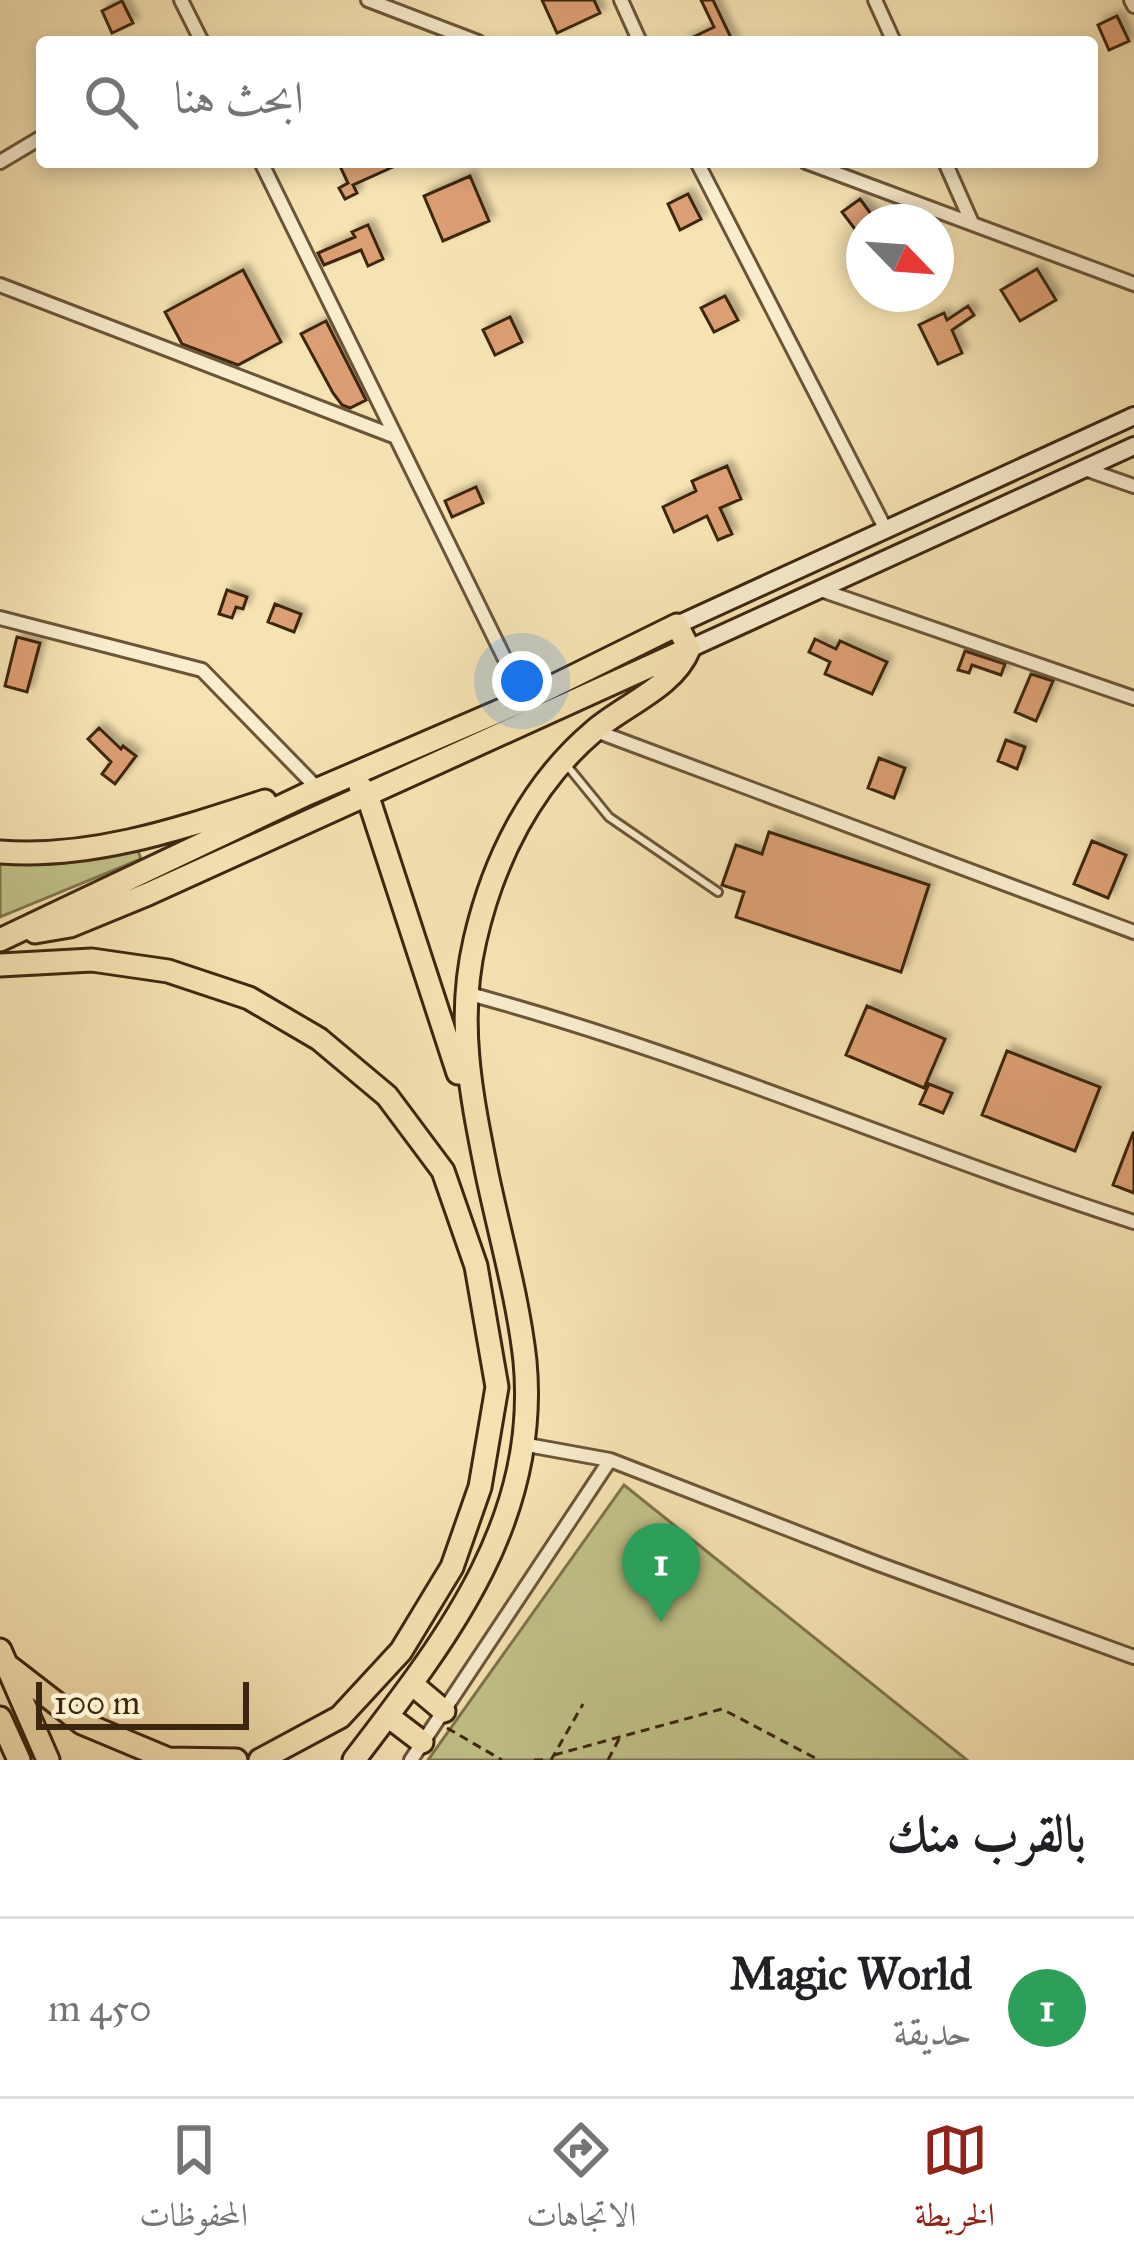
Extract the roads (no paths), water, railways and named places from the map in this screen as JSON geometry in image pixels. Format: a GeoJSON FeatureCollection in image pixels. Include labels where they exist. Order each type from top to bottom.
{"type":"FeatureCollection","features":[{"type":"Feature","properties":{"kind":"highway"},"geometry":{"type":"LineString","coordinates":[[9,936],[312,791],[525,700],[677,625],[689,649],[666,680],[595,730],[563,760],[523,814],[482,911],[465,993],[467,1070],[515,1295],[525,1365],[520,1444],[512,1494],[488,1565],[448,1637],[354,1760]]}},
{"type":"Feature","properties":{"kind":"highway"},"geometry":{"type":"LineString","coordinates":[[9,936],[70,926],[689,649]]}},
{"type":"Feature","properties":{"kind":"highway"},"geometry":{"type":"LineString","coordinates":[[340,779],[356,782],[367,794],[480,1136]]}},
{"type":"Feature","properties":{"kind":"highway"},"geometry":{"type":"LineString","coordinates":[[0,852],[116,844],[312,791]]}},
{"type":"Feature","properties":{"kind":"highway"},"geometry":{"type":"LineString","coordinates":[[0,965],[92,959],[168,971],[249,998],[319,1039],[386,1096],[443,1171],[476,1266],[496,1387],[480,1487],[452,1568],[401,1651],[340,1717],[260,1760]]}},
{"type":"Feature","properties":{"kind":"highway"},"geometry":{"type":"LineString","coordinates":[[3,1658],[48,1760]]}},
{"type":"Feature","properties":{"kind":"highway"},"geometry":{"type":"LineString","coordinates":[[3,1658],[82,1723],[167,1759],[236,1760]]}},
{"type":"Feature","properties":{"kind":"highway"},"geometry":{"type":"LineString","coordinates":[[412,1684],[440,1716]]}},
{"type":"Feature","properties":{"kind":"highway"},"geometry":{"type":"LineString","coordinates":[[388,1716],[416,1751]]}},
{"type":"Feature","properties":{"kind":"highway"},"geometry":{"type":"LineString","coordinates":[[0,1718],[19,1760]]}},
{"type":"Feature","properties":{"kind":"main road"},"geometry":{"type":"LineString","coordinates":[[677,625],[1134,416]]}},
{"type":"Feature","properties":{"kind":"main road"},"geometry":{"type":"LineString","coordinates":[[689,649],[1134,446]]}},
{"type":"Feature","properties":{"kind":"street"},"geometry":{"type":"LineString","coordinates":[[182,0],[199,36]]}},
{"type":"Feature","properties":{"kind":"street"},"geometry":{"type":"LineString","coordinates":[[370,0],[463,36]]}},
{"type":"Feature","properties":{"kind":"street"},"geometry":{"type":"LineString","coordinates":[[621,0],[637,36]]}},
{"type":"Feature","properties":{"kind":"street"},"geometry":{"type":"LineString","coordinates":[[875,0],[891,36]]}},
{"type":"Feature","properties":{"kind":"street"},"geometry":{"type":"LineString","coordinates":[[0,161],[36,140]]}},
{"type":"Feature","properties":{"kind":"street"},"geometry":{"type":"LineString","coordinates":[[264,168],[525,700]]}},
{"type":"Feature","properties":{"kind":"street"},"geometry":{"type":"LineString","coordinates":[[700,168],[886,530]]}},
{"type":"Feature","properties":{"kind":"street"},"geometry":{"type":"LineString","coordinates":[[822,168],[1134,284]]}},
{"type":"Feature","properties":{"kind":"street"},"geometry":{"type":"LineString","coordinates":[[949,168],[972,223]]}},
{"type":"Feature","properties":{"kind":"street"},"geometry":{"type":"LineString","coordinates":[[0,285],[398,438]]}},
{"type":"Feature","properties":{"kind":"street"},"geometry":{"type":"LineString","coordinates":[[1085,469],[1134,486]]}},
{"type":"Feature","properties":{"kind":"street"},"geometry":{"type":"LineString","coordinates":[[821,590],[1134,698]]}},
{"type":"Feature","properties":{"kind":"street"},"geometry":{"type":"LineString","coordinates":[[0,618],[202,670],[312,791]]}},
{"type":"Feature","properties":{"kind":"street"},"geometry":{"type":"LineString","coordinates":[[595,730],[1134,932]]}},
{"type":"Feature","properties":{"kind":"street"},"geometry":{"type":"LineString","coordinates":[[465,993],[623,1039],[1134,1222]]}},
{"type":"Feature","properties":{"kind":"street"},"geometry":{"type":"LineString","coordinates":[[520,1444],[610,1460],[1134,1657]]}},
{"type":"Feature","properties":{"kind":"street"},"geometry":{"type":"LineString","coordinates":[[416,1751],[610,1460]]}},
{"type":"Feature","properties":{"kind":"lane"},"geometry":{"type":"LineString","coordinates":[[563,760],[609,818],[718,892]]}},
{"type":"Feature","properties":{"kind":"place","name":"Magic World"},"geometry":{"type":"Point","coordinates":[661,1622]}}]}
